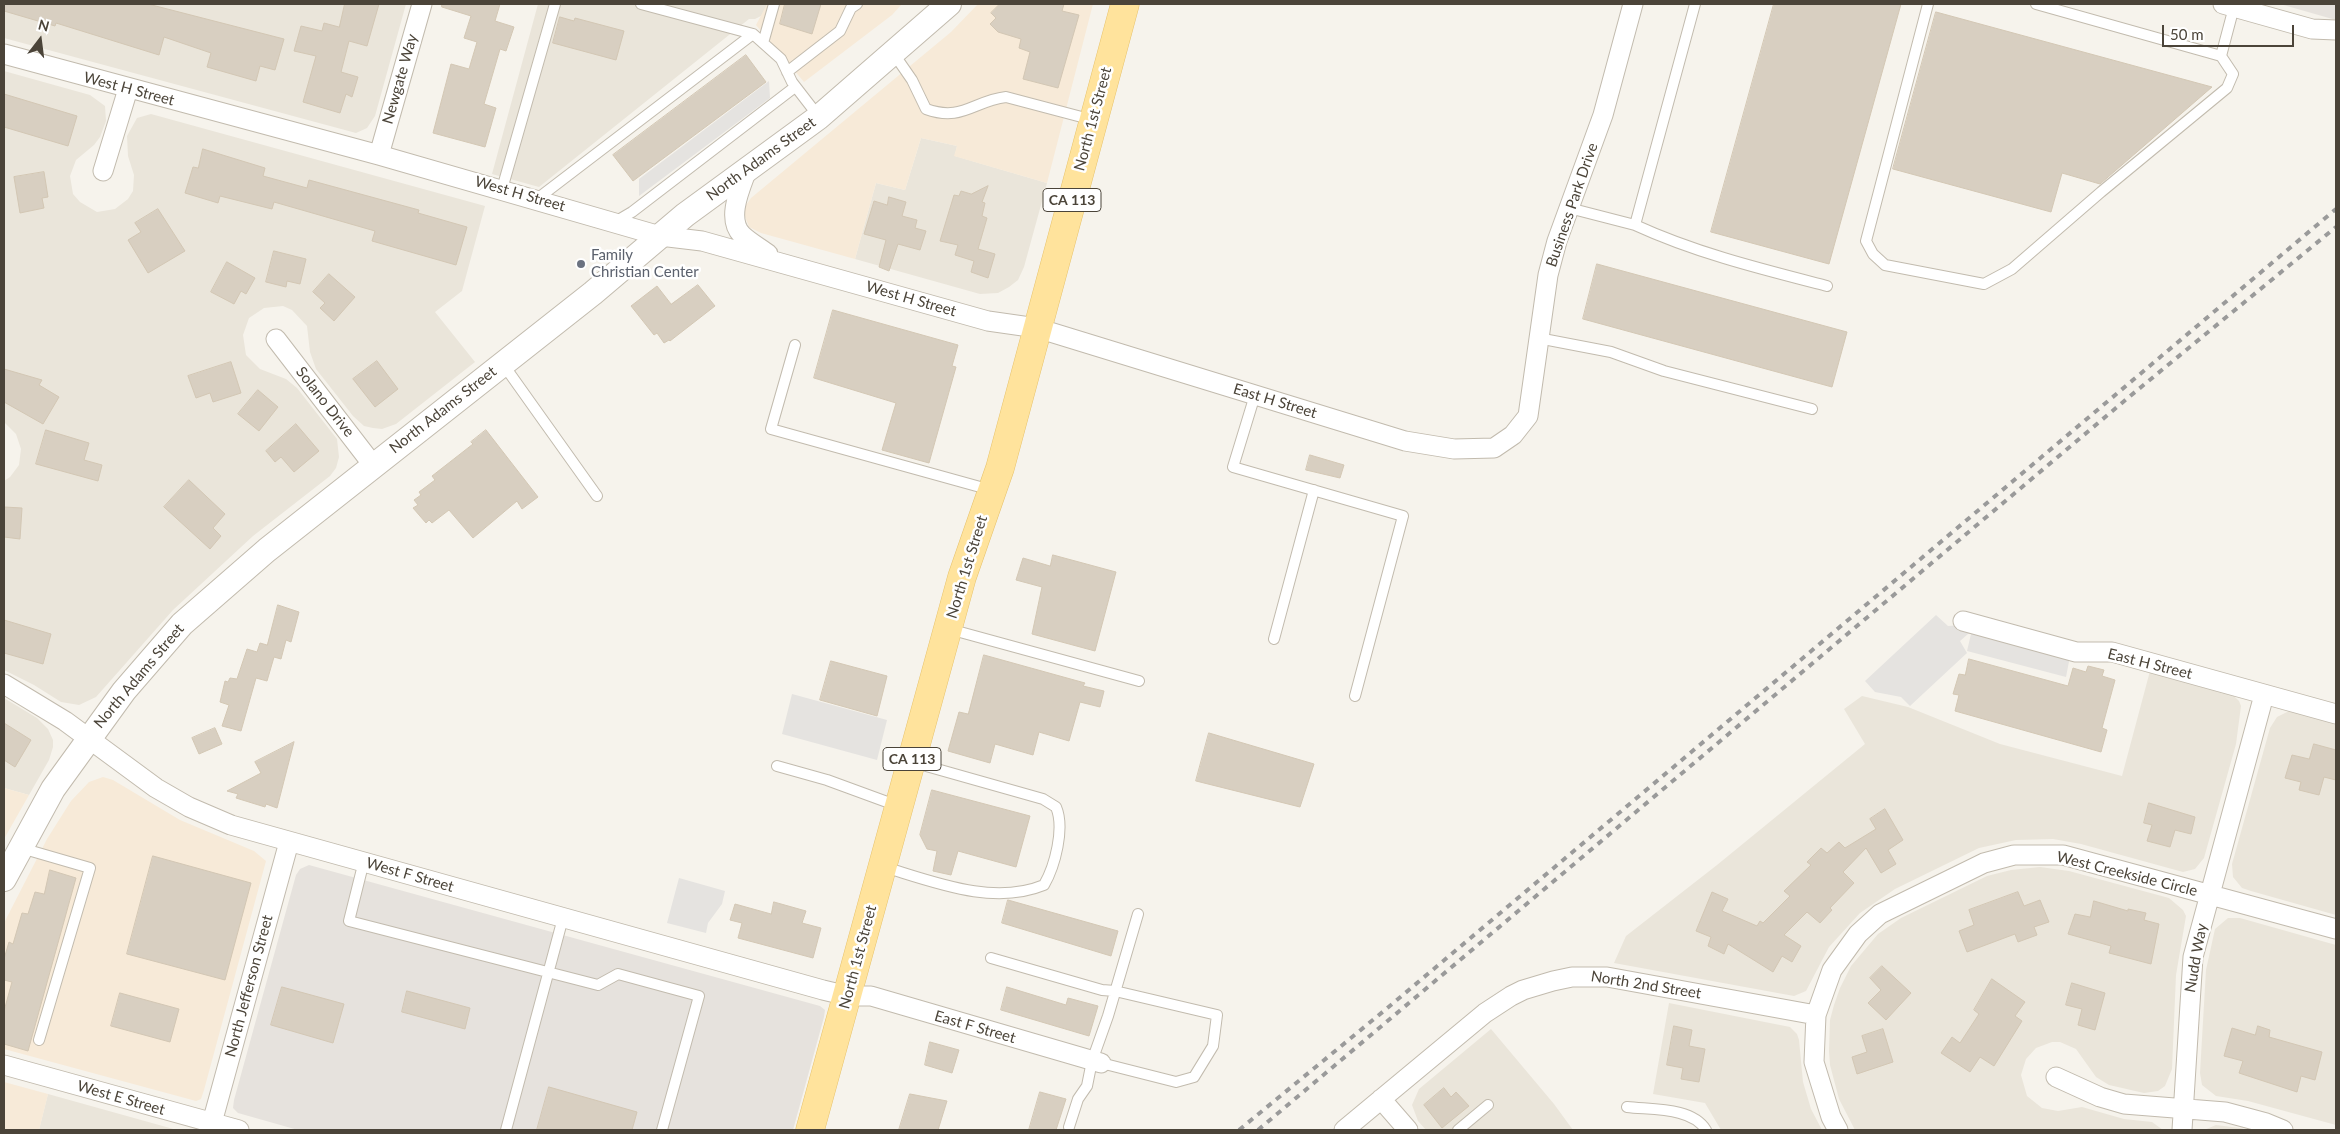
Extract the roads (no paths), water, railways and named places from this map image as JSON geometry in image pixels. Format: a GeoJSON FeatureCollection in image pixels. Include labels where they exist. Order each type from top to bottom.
{"type":"FeatureCollection","features":[{"type":"Feature","properties":{"kind":"main road","name":"North 1st Street"},"geometry":{"type":"LineString","coordinates":[[810,1130],[962,577],[992,491],[1125,4]]}},
{"type":"Feature","properties":{"kind":"street","name":"Newgate Way"},"geometry":{"type":"LineString","coordinates":[[379,155],[422,4]]}},
{"type":"Feature","properties":{"kind":"street","name":"Business Park Drive"},"geometry":{"type":"LineString","coordinates":[[1513,435],[1528,416],[1548,275],[1569,208],[1603,115],[1633,4]]}},
{"type":"Feature","properties":{"kind":"street"},"geometry":{"type":"LineString","coordinates":[[2229,5],[2312,29],[2336,30]]}},
{"type":"Feature","properties":{"kind":"street","name":"North Adams Street"},"geometry":{"type":"LineString","coordinates":[[4,879],[53,789],[88,738],[124,691],[182,624],[267,550],[594,293],[660,236],[748,167],[819,117],[894,54],[939,7]]}},
{"type":"Feature","properties":{"kind":"street","name":"West H Street"},"geometry":{"type":"LineString","coordinates":[[4,54],[502,189],[660,236],[702,241],[988,321],[1037,328]]}},
{"type":"Feature","properties":{"kind":"street"},"geometry":{"type":"LineString","coordinates":[[103,172],[128,88]]}},
{"type":"Feature","properties":{"kind":"street"},"geometry":{"type":"LineString","coordinates":[[748,167],[736,206],[735,219],[741,234],[777,261]]}},
{"type":"Feature","properties":{"kind":"street","name":"East H Street"},"geometry":{"type":"LineString","coordinates":[[1037,328],[1405,441],[1454,449],[1494,448],[1513,435]]}},
{"type":"Feature","properties":{"kind":"street","name":"Solano Drive"},"geometry":{"type":"LineString","coordinates":[[276,339],[373,465]]}},
{"type":"Feature","properties":{"kind":"street","name":"East H Street"},"geometry":{"type":"LineString","coordinates":[[1963,621],[2076,652],[2112,652],[2336,714]]}},
{"type":"Feature","properties":{"kind":"street","name":"West F Street"},"geometry":{"type":"LineString","coordinates":[[4,684],[49,711],[156,788],[189,807],[232,825],[848,996]]}},
{"type":"Feature","properties":{"kind":"street","name":"Nudd Way"},"geometry":{"type":"LineString","coordinates":[[2182,1130],[2193,957],[2264,695]]}},
{"type":"Feature","properties":{"kind":"street","name":"North Jefferson Street"},"geometry":{"type":"LineString","coordinates":[[211,1127],[289,842]]}},
{"type":"Feature","properties":{"kind":"street","name":"West Creekside Circle"},"geometry":{"type":"LineString","coordinates":[[1838,1130],[1830,1118],[1814,1062],[1816,1016],[1832,970],[1858,934],[1880,914],[1984,863],[2014,855],[2063,855],[2336,930]]}},
{"type":"Feature","properties":{"kind":"street","name":"North 2nd Street"},"geometry":{"type":"LineString","coordinates":[[1344,1130],[1496,1005],[1523,990],[1566,978],[1607,977],[1816,1016]]}},
{"type":"Feature","properties":{"kind":"street","name":"East F Street"},"geometry":{"type":"LineString","coordinates":[[848,996],[871,996],[1096,1062]]}},
{"type":"Feature","properties":{"kind":"street","name":"West E Street"},"geometry":{"type":"LineString","coordinates":[[4,1065],[211,1127],[239,1130]]}},
{"type":"Feature","properties":{"kind":"street"},"geometry":{"type":"LineString","coordinates":[[2056,1077],[2100,1097],[2124,1104],[2225,1112],[2266,1123],[2283,1130]]}},
{"type":"Feature","properties":{"kind":"street"},"geometry":{"type":"LineString","coordinates":[[1382,1099],[1408,1130]]}},
{"type":"Feature","properties":{"kind":"lane"},"geometry":{"type":"LineString","coordinates":[[502,189],[555,4]]}},
{"type":"Feature","properties":{"kind":"lane"},"geometry":{"type":"LineString","coordinates":[[641,4],[753,34],[781,59],[795,87],[819,117]]}},
{"type":"Feature","properties":{"kind":"lane"},"geometry":{"type":"LineString","coordinates":[[763,43],[774,4]]}},
{"type":"Feature","properties":{"kind":"lane"},"geometry":{"type":"LineString","coordinates":[[1635,225],[1695,4]]}},
{"type":"Feature","properties":{"kind":"lane"},"geometry":{"type":"LineString","coordinates":[[1928,4],[1866,241],[1873,254],[1885,265],[1984,284],[2012,269],[2101,192],[2227,88],[2233,74],[2221,56],[2036,4]]}},
{"type":"Feature","properties":{"kind":"lane"},"geometry":{"type":"LineString","coordinates":[[787,72],[840,31],[853,5]]}},
{"type":"Feature","properties":{"kind":"lane"},"geometry":{"type":"LineString","coordinates":[[2221,56],[2229,5]]}},
{"type":"Feature","properties":{"kind":"lane"},"geometry":{"type":"LineString","coordinates":[[537,199],[753,34]]}},
{"type":"Feature","properties":{"kind":"lane"},"geometry":{"type":"LineString","coordinates":[[894,54],[912,80],[926,109],[941,115],[957,114],[994,98],[1006,97],[1093,120]]}},
{"type":"Feature","properties":{"kind":"lane"},"geometry":{"type":"LineString","coordinates":[[615,222],[632,212],[795,87]]}},
{"type":"Feature","properties":{"kind":"lane"},"geometry":{"type":"LineString","coordinates":[[1569,208],[1635,225],[1670,241],[1730,261],[1827,286]]}},
{"type":"Feature","properties":{"kind":"lane"},"geometry":{"type":"LineString","coordinates":[[1538,338],[1611,352],[1664,370],[1812,409]]}},
{"type":"Feature","properties":{"kind":"lane"},"geometry":{"type":"LineString","coordinates":[[795,345],[771,429],[992,491]]}},
{"type":"Feature","properties":{"kind":"lane"},"geometry":{"type":"LineString","coordinates":[[503,363],[597,496]]}},
{"type":"Feature","properties":{"kind":"lane"},"geometry":{"type":"LineString","coordinates":[[1255,395],[1233,466],[1403,516],[1355,696]]}},
{"type":"Feature","properties":{"kind":"lane"},"geometry":{"type":"LineString","coordinates":[[1274,639],[1314,490]]}},
{"type":"Feature","properties":{"kind":"lane"},"geometry":{"type":"LineString","coordinates":[[948,629],[1140,681]]}},
{"type":"Feature","properties":{"kind":"lane"},"geometry":{"type":"LineString","coordinates":[[883,866],[956,888],[1012,894],[1044,885],[1048,877],[1061,827],[1056,807],[1043,799],[912,762]]}},
{"type":"Feature","properties":{"kind":"lane"},"geometry":{"type":"LineString","coordinates":[[777,766],[827,780],[899,806]]}},
{"type":"Feature","properties":{"kind":"lane"},"geometry":{"type":"LineString","coordinates":[[21,848],[90,868],[39,1040]]}},
{"type":"Feature","properties":{"kind":"lane"},"geometry":{"type":"LineString","coordinates":[[364,861],[349,921],[598,985],[618,974],[699,996],[662,1130]]}},
{"type":"Feature","properties":{"kind":"lane"},"geometry":{"type":"LineString","coordinates":[[1069,1127],[1078,1099],[1087,1086],[1096,1062],[1138,914]]}},
{"type":"Feature","properties":{"kind":"lane"},"geometry":{"type":"LineString","coordinates":[[506,1130],[563,918]]}},
{"type":"Feature","properties":{"kind":"lane"},"geometry":{"type":"LineString","coordinates":[[991,958],[1102,990],[1115,991],[1217,1015],[1213,1046],[1194,1077],[1176,1082],[1096,1062]]}},
{"type":"Feature","properties":{"kind":"lane"},"geometry":{"type":"LineString","coordinates":[[1458,1130],[1488,1105]]}},
{"type":"Feature","properties":{"kind":"lane"},"geometry":{"type":"LineString","coordinates":[[1627,1107],[1680,1114],[1700,1121],[1706,1130]]}},
{"type":"Feature","properties":{"kind":"railway"},"geometry":{"type":"LineString","coordinates":[[1239,1130],[1385,1010],[2336,209]]}},
{"type":"Feature","properties":{"kind":"railway"},"geometry":{"type":"LineString","coordinates":[[1258,1130],[2129,397],[2336,227]]}},
{"type":"Feature","properties":{"kind":"place","name":"Family Christian Center"},"geometry":{"type":"Point","coordinates":[581,264]}}]}
